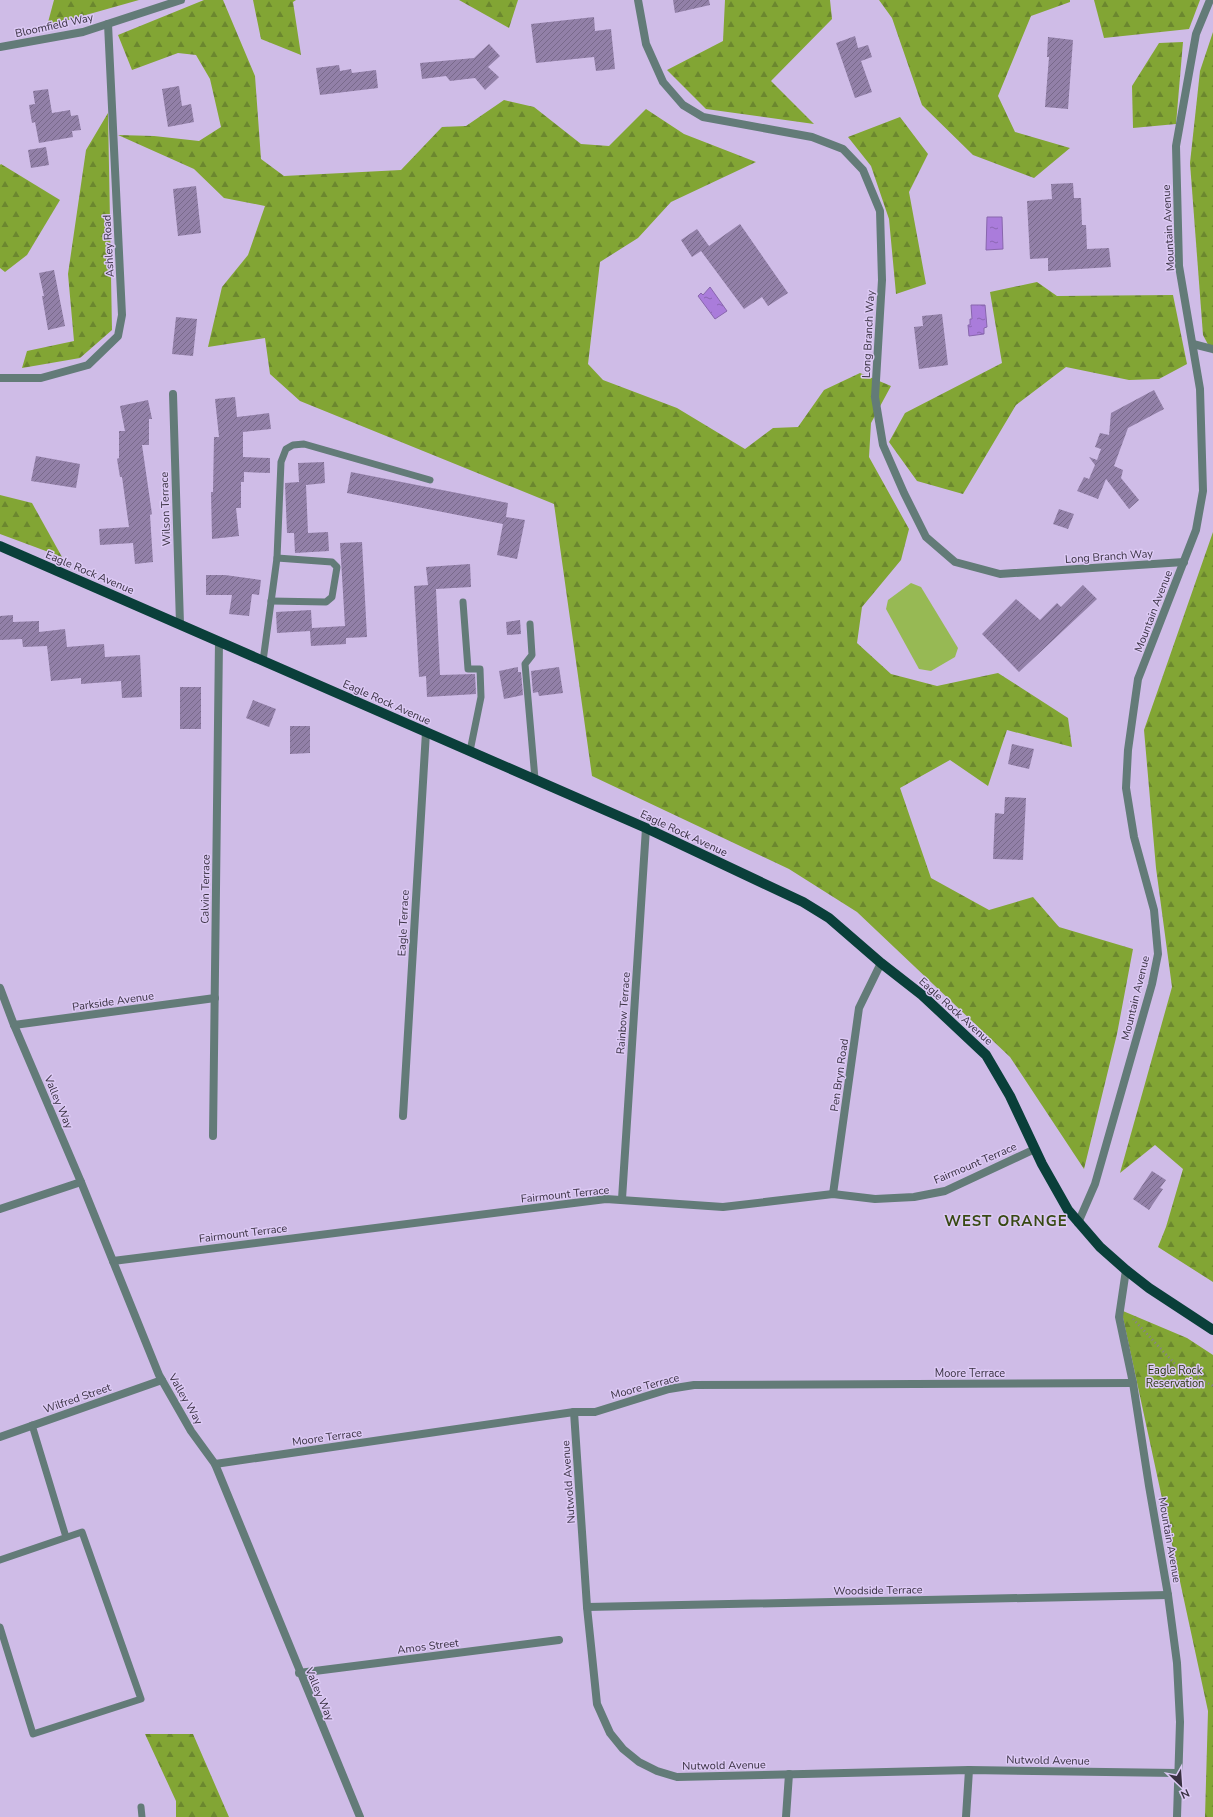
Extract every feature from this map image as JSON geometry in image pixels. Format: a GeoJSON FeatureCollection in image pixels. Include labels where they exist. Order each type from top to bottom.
{"type":"FeatureCollection","features":[{"type":"Feature","properties":{"kind":"main road","name":"Eagle Rock Avenue"},"geometry":{"type":"LineString","coordinates":[[0,546],[646,828],[803,902],[829,918],[881,963],[922,995],[986,1055],[1010,1096],[1035,1149],[1062,1200],[1078,1223],[1100,1247],[1126,1270],[1150,1288],[1213,1330]]}},
{"type":"Feature","properties":{"kind":"street","name":"Bloomfield Way"},"geometry":{"type":"LineString","coordinates":[[0,47],[83,32],[180,0]]}},
{"type":"Feature","properties":{"kind":"street","name":"Long Branch Way"},"geometry":{"type":"LineString","coordinates":[[638,0],[646,44],[663,82],[683,105],[703,117],[812,137],[843,149],[863,170],[880,211],[882,280],[876,397],[883,445],[904,493],[926,537],[955,562],[1000,574],[1184,562]]}},
{"type":"Feature","properties":{"kind":"street","name":"Mountain Avenue"},"geometry":{"type":"LineString","coordinates":[[1078,1223],[1095,1184],[1152,984],[1158,954],[1154,910],[1134,836],[1126,788],[1128,750],[1138,679],[1196,530],[1203,491],[1200,389],[1179,266],[1176,146],[1196,34],[1210,0]]}},
{"type":"Feature","properties":{"kind":"street","name":"Ashley Road"},"geometry":{"type":"LineString","coordinates":[[0,378],[41,378],[88,365],[118,336],[122,315],[108,24]]}},
{"type":"Feature","properties":{"kind":"street"},"geometry":{"type":"LineString","coordinates":[[1193,344],[1213,349]]}},
{"type":"Feature","properties":{"kind":"street","name":"Wilson Terrace"},"geometry":{"type":"LineString","coordinates":[[173,394],[180,624]]}},
{"type":"Feature","properties":{"kind":"street","name":"Calvin Terrace"},"geometry":{"type":"LineString","coordinates":[[212,1136],[219,641]]}},
{"type":"Feature","properties":{"kind":"street","name":"Eagle Terrace"},"geometry":{"type":"LineString","coordinates":[[403,1116],[426,732]]}},
{"type":"Feature","properties":{"kind":"street","name":"Rainbow Terrace"},"geometry":{"type":"LineString","coordinates":[[622,1199],[646,828]]}},
{"type":"Feature","properties":{"kind":"street","name":"Pen Bryn Road"},"geometry":{"type":"LineString","coordinates":[[833,1194],[859,1008],[881,963]]}},
{"type":"Feature","properties":{"kind":"street","name":"Valley Way"},"geometry":{"type":"LineString","coordinates":[[0,988],[162,1380],[191,1431],[214,1464],[360,1817]]}},
{"type":"Feature","properties":{"kind":"street","name":"Parkside Avenue"},"geometry":{"type":"LineString","coordinates":[[14,1025],[215,998]]}},
{"type":"Feature","properties":{"kind":"street","name":"Fairmount Terrace"},"geometry":{"type":"LineString","coordinates":[[113,1261],[599,1200],[622,1199],[723,1207],[833,1194],[875,1199],[914,1198],[945,1191],[1035,1149]]}},
{"type":"Feature","properties":{"kind":"street"},"geometry":{"type":"LineString","coordinates":[[0,1209],[81,1182]]}},
{"type":"Feature","properties":{"kind":"street","name":"Mountain Avenue"},"geometry":{"type":"LineString","coordinates":[[1126,1270],[1119,1317],[1133,1383],[1168,1595],[1177,1663],[1180,1722],[1177,1773],[1177,1817]]}},
{"type":"Feature","properties":{"kind":"street","name":"Wilfred Street"},"geometry":{"type":"LineString","coordinates":[[0,1437],[162,1380]]}},
{"type":"Feature","properties":{"kind":"street","name":"Moore Terrace"},"geometry":{"type":"LineString","coordinates":[[214,1464],[574,1412],[595,1412],[669,1389],[694,1385],[1133,1383]]}},
{"type":"Feature","properties":{"kind":"street","name":"Nutwold Avenue"},"geometry":{"type":"LineString","coordinates":[[574,1412],[587,1607],[594,1687],[599,1709],[610,1732],[623,1749],[634,1758],[657,1772],[677,1777],[969,1770],[1177,1773]]}},
{"type":"Feature","properties":{"kind":"street","name":"Woodside Terrace"},"geometry":{"type":"LineString","coordinates":[[587,1607],[1168,1595]]}},
{"type":"Feature","properties":{"kind":"street","name":"Amos Street"},"geometry":{"type":"LineString","coordinates":[[300,1673],[559,1640]]}},
{"type":"Feature","properties":{"kind":"street"},"geometry":{"type":"LineString","coordinates":[[966,1817],[969,1770]]}},
{"type":"Feature","properties":{"kind":"street"},"geometry":{"type":"LineString","coordinates":[[786,1817],[789,1774]]}},
{"type":"Feature","properties":{"kind":"lane"},"geometry":{"type":"LineString","coordinates":[[263,661],[277,558],[282,462],[286,449],[293,445],[304,444],[430,480]]}},
{"type":"Feature","properties":{"kind":"lane"},"geometry":{"type":"LineString","coordinates":[[271,601],[326,602],[332,597],[336,575],[336,567],[332,562],[277,558]]}},
{"type":"Feature","properties":{"kind":"lane"},"geometry":{"type":"LineString","coordinates":[[463,602],[468,669],[480,668],[481,697],[470,751]]}},
{"type":"Feature","properties":{"kind":"lane"},"geometry":{"type":"LineString","coordinates":[[530,624],[532,655],[525,664],[534,779]]}},
{"type":"Feature","properties":{"kind":"lane"},"geometry":{"type":"LineString","coordinates":[[32,1425],[66,1537]]}},
{"type":"Feature","properties":{"kind":"lane"},"geometry":{"type":"LineString","coordinates":[[0,1560],[82,1532],[141,1699],[33,1734],[0,1627]]}},
{"type":"Feature","properties":{"kind":"lane"},"geometry":{"type":"LineString","coordinates":[[141,1807],[142,1817]]}},
{"type":"Feature","properties":{"kind":"path"},"geometry":{"type":"LineString","coordinates":[[1133,1319],[1176,1365],[1213,1386]]}},
{"type":"Feature","properties":{"kind":"green space"},"geometry":{"type":"Polygon","coordinates":[[[54,0],[139,0],[47,26],[54,0]]]}},
{"type":"Feature","properties":{"kind":"green space"},"geometry":{"type":"Polygon","coordinates":[[[204,0],[223,0],[255,76],[261,159],[284,176],[401,170],[442,127],[466,126],[504,100],[534,107],[581,144],[609,146],[646,109],[684,134],[756,162],[671,202],[638,238],[600,262],[588,364],[603,380],[677,408],[745,449],[773,428],[798,427],[824,390],[860,373],[891,386],[871,423],[869,457],[909,529],[901,560],[862,607],[857,643],[891,674],[937,686],[998,673],[1068,718],[1072,747],[1007,730],[988,786],[950,760],[900,788],[931,878],[989,910],[1033,897],[1059,927],[1133,949],[1117,1034],[1084,1169],[1010,1057],[857,912],[789,869],[592,776],[554,504],[300,401],[270,374],[265,338],[208,347],[222,287],[248,255],[265,206],[224,198],[194,169],[118,135],[154,136],[199,141],[221,127],[210,79],[196,55],[178,53],[132,70],[118,35],[204,0]]]}},
{"type":"Feature","properties":{"kind":"green space"},"geometry":{"type":"Polygon","coordinates":[[[253,0],[296,0],[293,2],[301,55],[261,39],[253,0]]]}},
{"type":"Feature","properties":{"kind":"green space"},"geometry":{"type":"Polygon","coordinates":[[[459,0],[518,0],[509,28],[459,0]]]}},
{"type":"Feature","properties":{"kind":"green space"},"geometry":{"type":"Polygon","coordinates":[[[725,0],[830,0],[832,19],[771,81],[814,124],[706,109],[667,70],[723,41],[725,0]]]}},
{"type":"Feature","properties":{"kind":"green space"},"geometry":{"type":"Polygon","coordinates":[[[879,0],[1070,0],[1070,2],[1031,16],[998,96],[1015,132],[1070,148],[1034,178],[973,155],[922,105],[892,18],[879,0]]]}},
{"type":"Feature","properties":{"kind":"green space"},"geometry":{"type":"Polygon","coordinates":[[[1094,0],[1200,0],[1189,29],[1104,38],[1094,0]]]}},
{"type":"Feature","properties":{"kind":"green space"},"geometry":{"type":"Polygon","coordinates":[[[1213,32],[1213,354],[1203,335],[1190,163],[1200,71],[1213,32]]]}},
{"type":"Feature","properties":{"kind":"green space"},"geometry":{"type":"Polygon","coordinates":[[[1183,42],[1176,124],[1133,128],[1132,86],[1159,43],[1183,42]]]}},
{"type":"Feature","properties":{"kind":"green space"},"geometry":{"type":"Polygon","coordinates":[[[108,113],[112,330],[80,358],[22,368],[27,351],[74,341],[68,274],[86,150],[108,113]]]}},
{"type":"Feature","properties":{"kind":"green space"},"geometry":{"type":"Polygon","coordinates":[[[900,117],[928,154],[909,192],[926,284],[896,294],[889,219],[871,166],[848,137],[900,117]]]}},
{"type":"Feature","properties":{"kind":"green space"},"geometry":{"type":"Polygon","coordinates":[[[1,164],[60,200],[27,255],[5,272],[0,268],[1,164]]]}},
{"type":"Feature","properties":{"kind":"green space"},"geometry":{"type":"Polygon","coordinates":[[[1037,282],[1057,296],[1173,295],[1187,364],[1159,379],[1129,380],[1066,367],[1016,405],[963,494],[917,481],[889,442],[905,413],[1002,363],[990,292],[1037,282]]]}},
{"type":"Feature","properties":{"kind":"green space"},"geometry":{"type":"Polygon","coordinates":[[[0,495],[32,503],[62,557],[0,534],[0,495]]]}},
{"type":"Feature","properties":{"kind":"green space"},"geometry":{"type":"Polygon","coordinates":[[[1213,532],[1213,1282],[1158,1247],[1166,1227],[1183,1169],[1155,1145],[1120,1173],[1172,987],[1156,868],[1144,730],[1213,532]]]}},
{"type":"Feature","properties":{"kind":"green space"},"geometry":{"type":"Polygon","coordinates":[[[911,583],[921,587],[958,648],[955,657],[931,671],[919,669],[886,609],[888,600],[911,583]]]}},
{"type":"Feature","properties":{"kind":"green space","name":"Eagle Rock Reservation"},"geometry":{"type":"Polygon","coordinates":[[[1123,1311],[1187,1338],[1213,1355],[1213,1817],[1205,1817],[1208,1711],[1122,1313],[1123,1311]]]}},
{"type":"Feature","properties":{"kind":"green space"},"geometry":{"type":"Polygon","coordinates":[[[145,1734],[193,1734],[229,1817],[176,1817],[176,1801],[145,1734]]]}},
{"type":"Feature","properties":{"kind":"water"},"geometry":{"type":"Polygon","coordinates":[[[987,217],[1002,217],[1003,249],[986,250],[987,217]]]}},
{"type":"Feature","properties":{"kind":"water"},"geometry":{"type":"Polygon","coordinates":[[[710,287],[727,311],[715,319],[698,296],[701,293],[703,295],[710,287]]]}},
{"type":"Feature","properties":{"kind":"water"},"geometry":{"type":"Polygon","coordinates":[[[971,305],[985,305],[987,327],[984,328],[984,334],[969,336],[968,325],[970,325],[970,319],[972,319],[971,305]]]}},
{"type":"Feature","properties":{"kind":"building"},"geometry":{"type":"Polygon","coordinates":[[[673,0],[709,0],[710,5],[675,13],[673,0]]]}},
{"type":"Feature","properties":{"kind":"building"},"geometry":{"type":"Polygon","coordinates":[[[594,17],[595,31],[611,29],[615,69],[596,71],[594,57],[536,63],[531,24],[594,17]]]}},
{"type":"Feature","properties":{"kind":"building"},"geometry":{"type":"Polygon","coordinates":[[[855,36],[858,48],[868,45],[872,57],[861,61],[872,92],[855,98],[836,43],[855,36]]]}},
{"type":"Feature","properties":{"kind":"building"},"geometry":{"type":"Polygon","coordinates":[[[1048,37],[1073,40],[1068,109],[1045,107],[1049,57],[1047,57],[1048,37]]]}},
{"type":"Feature","properties":{"kind":"building"},"geometry":{"type":"Polygon","coordinates":[[[489,44],[500,56],[488,67],[499,77],[485,90],[475,78],[450,81],[446,76],[422,79],[420,63],[474,58],[489,44]]]}},
{"type":"Feature","properties":{"kind":"building"},"geometry":{"type":"Polygon","coordinates":[[[339,65],[340,71],[351,69],[352,73],[376,70],[378,88],[320,95],[316,68],[339,65]]]}},
{"type":"Feature","properties":{"kind":"building"},"geometry":{"type":"Polygon","coordinates":[[[179,86],[182,106],[191,104],[194,122],[168,127],[162,89],[179,86]]]}},
{"type":"Feature","properties":{"kind":"building"},"geometry":{"type":"Polygon","coordinates":[[[48,89],[52,113],[70,110],[71,116],[78,115],[81,130],[72,131],[73,137],[39,143],[35,122],[32,123],[29,105],[35,104],[33,91],[48,89]]]}},
{"type":"Feature","properties":{"kind":"building"},"geometry":{"type":"Polygon","coordinates":[[[46,147],[49,165],[31,168],[28,150],[46,147]]]}},
{"type":"Feature","properties":{"kind":"building"},"geometry":{"type":"Polygon","coordinates":[[[1073,183],[1074,198],[1081,198],[1082,225],[1086,225],[1087,249],[1109,248],[1111,267],[1048,271],[1048,258],[1030,259],[1027,201],[1052,199],[1051,184],[1073,183]]]}},
{"type":"Feature","properties":{"kind":"building"},"geometry":{"type":"Polygon","coordinates":[[[196,186],[201,233],[178,236],[173,189],[196,186]]]}},
{"type":"Feature","properties":{"kind":"building"},"geometry":{"type":"Polygon","coordinates":[[[740,224],[788,293],[768,306],[762,297],[744,309],[701,251],[692,257],[681,240],[697,229],[709,246],[740,224]]]}},
{"type":"Feature","properties":{"kind":"building"},"geometry":{"type":"Polygon","coordinates":[[[54,270],[65,326],[48,330],[42,296],[44,296],[39,273],[54,270]]]}},
{"type":"Feature","properties":{"kind":"building"},"geometry":{"type":"Polygon","coordinates":[[[942,314],[948,365],[919,369],[914,327],[923,326],[922,316],[942,314]]]}},
{"type":"Feature","properties":{"kind":"building"},"geometry":{"type":"Polygon","coordinates":[[[176,317],[197,319],[193,356],[172,354],[176,317]]]}},
{"type":"Feature","properties":{"kind":"building"},"geometry":{"type":"Polygon","coordinates":[[[1154,390],[1164,409],[1128,428],[1114,466],[1123,470],[1121,478],[1139,500],[1129,509],[1106,479],[1098,499],[1077,491],[1084,477],[1089,479],[1095,465],[1089,457],[1097,460],[1101,449],[1095,447],[1100,433],[1109,435],[1111,413],[1154,390]]]}},
{"type":"Feature","properties":{"kind":"building"},"geometry":{"type":"Polygon","coordinates":[[[235,397],[237,417],[269,413],[271,429],[243,432],[243,457],[270,458],[270,473],[244,472],[244,482],[241,482],[241,508],[236,508],[239,536],[212,539],[211,492],[213,492],[214,437],[219,437],[215,399],[235,397]]]}},
{"type":"Feature","properties":{"kind":"building"},"geometry":{"type":"Polygon","coordinates":[[[148,400],[152,419],[149,419],[149,445],[142,445],[152,514],[150,515],[153,562],[135,564],[133,543],[100,545],[99,529],[129,527],[122,477],[120,477],[117,459],[119,458],[119,431],[125,431],[120,406],[148,400]]]}},
{"type":"Feature","properties":{"kind":"building"},"geometry":{"type":"Polygon","coordinates":[[[36,456],[80,464],[76,488],[31,481],[36,456]]]}},
{"type":"Feature","properties":{"kind":"building"},"geometry":{"type":"Polygon","coordinates":[[[324,462],[325,483],[306,485],[308,533],[328,532],[329,551],[295,553],[294,533],[287,533],[285,483],[299,482],[298,463],[324,462]]]}},
{"type":"Feature","properties":{"kind":"building"},"geometry":{"type":"Polygon","coordinates":[[[351,472],[508,503],[506,517],[525,520],[517,559],[497,555],[503,524],[347,493],[351,472]]]}},
{"type":"Feature","properties":{"kind":"building"},"geometry":{"type":"Polygon","coordinates":[[[1059,509],[1074,514],[1068,529],[1053,524],[1059,509]]]}},
{"type":"Feature","properties":{"kind":"building"},"geometry":{"type":"Polygon","coordinates":[[[362,542],[367,637],[346,638],[346,644],[311,646],[310,631],[277,633],[276,612],[311,610],[312,628],[345,626],[340,543],[362,542]]]}},
{"type":"Feature","properties":{"kind":"building"},"geometry":{"type":"Polygon","coordinates":[[[470,564],[471,587],[436,589],[440,675],[475,674],[476,694],[427,697],[426,676],[419,677],[414,586],[428,585],[426,567],[470,564]]]}},
{"type":"Feature","properties":{"kind":"building"},"geometry":{"type":"Polygon","coordinates":[[[206,575],[225,575],[261,580],[259,595],[252,594],[249,616],[229,614],[232,595],[206,595],[206,575]]]}},
{"type":"Feature","properties":{"kind":"building"},"geometry":{"type":"Polygon","coordinates":[[[1083,585],[1097,599],[1019,672],[982,634],[1016,599],[1040,620],[1057,603],[1061,607],[1083,585]]]}},
{"type":"Feature","properties":{"kind":"building"},"geometry":{"type":"Polygon","coordinates":[[[13,615],[13,622],[39,621],[39,632],[65,629],[67,647],[104,644],[105,657],[140,655],[142,697],[122,698],[121,681],[81,684],[81,678],[51,681],[47,646],[23,647],[22,639],[0,640],[0,616],[13,615]]]}},
{"type":"Feature","properties":{"kind":"building"},"geometry":{"type":"Polygon","coordinates":[[[520,620],[521,634],[507,635],[506,622],[520,620]]]}},
{"type":"Feature","properties":{"kind":"building"},"geometry":{"type":"Polygon","coordinates":[[[518,667],[518,672],[521,672],[523,695],[504,699],[499,671],[518,667]]]}},
{"type":"Feature","properties":{"kind":"building"},"geometry":{"type":"Polygon","coordinates":[[[559,667],[563,693],[539,696],[538,692],[533,693],[531,671],[559,667]]]}},
{"type":"Feature","properties":{"kind":"building"},"geometry":{"type":"Polygon","coordinates":[[[180,687],[201,687],[201,729],[180,729],[180,687]]]}},
{"type":"Feature","properties":{"kind":"building"},"geometry":{"type":"Polygon","coordinates":[[[253,700],[276,709],[269,727],[246,718],[253,700]]]}},
{"type":"Feature","properties":{"kind":"building"},"geometry":{"type":"Polygon","coordinates":[[[290,726],[310,726],[310,753],[290,754],[290,726]]]}},
{"type":"Feature","properties":{"kind":"building"},"geometry":{"type":"Polygon","coordinates":[[[1012,744],[1034,749],[1029,769],[1008,764],[1012,744]]]}},
{"type":"Feature","properties":{"kind":"building"},"geometry":{"type":"Polygon","coordinates":[[[1005,797],[1026,798],[1023,860],[993,859],[995,813],[1004,814],[1005,797]]]}},
{"type":"Feature","properties":{"kind":"building"},"geometry":{"type":"Polygon","coordinates":[[[1152,1171],[1166,1180],[1160,1188],[1163,1189],[1149,1210],[1133,1199],[1152,1171]]]}},
{"type":"Feature","properties":{"kind":"district","name":"WEST ORANGE"},"geometry":{"type":"Point","coordinates":[1006,1221]}}]}
